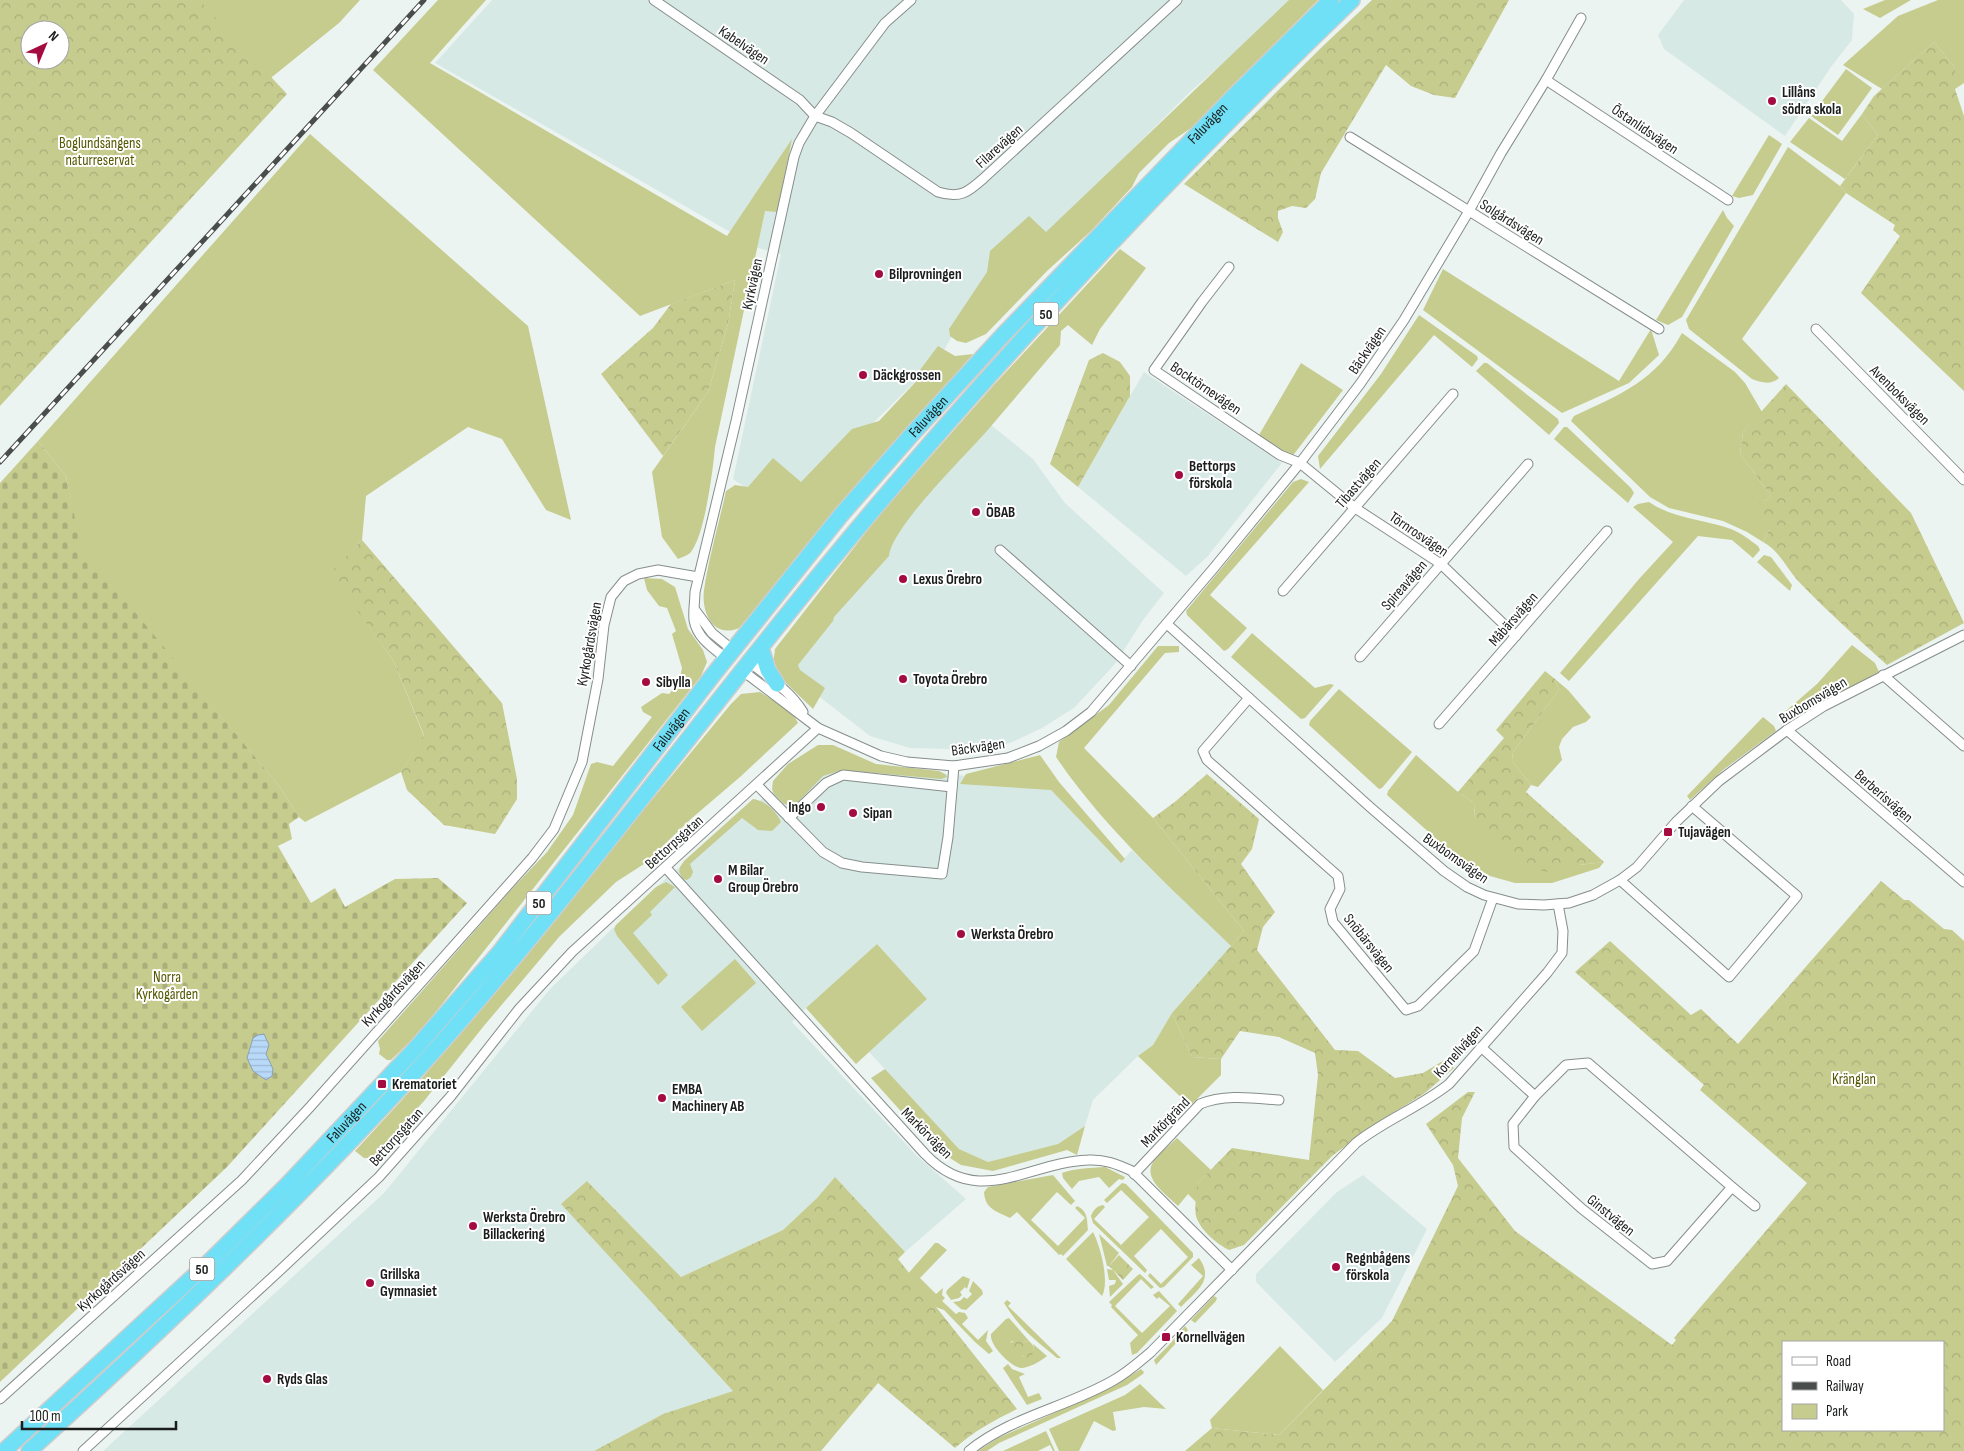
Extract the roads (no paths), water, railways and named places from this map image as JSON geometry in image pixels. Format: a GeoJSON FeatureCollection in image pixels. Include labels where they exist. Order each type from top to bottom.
{"type":"FeatureCollection","features":[{"type":"Feature","properties":{"kind":"highway","name":"Faluvägen"},"geometry":{"type":"LineString","coordinates":[[4,1451],[158,1311],[283,1190],[416,1049],[524,922],[730,655],[842,515],[919,426],[1002,336],[1235,95],[1330,0]]}},
{"type":"Feature","properties":{"kind":"highway","name":"Faluvägen"},"geometry":{"type":"LineString","coordinates":[[29,1451],[156,1334],[278,1215],[351,1140],[434,1050],[548,915],[877,505],[1001,362],[1231,120],[1352,0]]}},
{"type":"Feature","properties":{"kind":"highway"},"geometry":{"type":"LineString","coordinates":[[761,648],[768,670],[777,684]]}},
{"type":"Feature","properties":{"kind":"highway"},"geometry":{"type":"LineString","coordinates":[[730,655],[746,667]]}},
{"type":"Feature","properties":{"kind":"street","name":"Kabelvägen"},"geometry":{"type":"LineString","coordinates":[[654,0],[800,100],[815,116]]}},
{"type":"Feature","properties":{"kind":"street","name":"Kyrkvägen"},"geometry":{"type":"LineString","coordinates":[[730,655],[706,642],[697,630],[694,618],[698,577],[736,421],[794,157],[799,143],[815,116],[885,23],[911,0]]}},
{"type":"Feature","properties":{"kind":"street","name":"Filarevägen"},"geometry":{"type":"LineString","coordinates":[[815,116],[832,122],[851,133],[938,192],[952,196],[962,194],[970,190],[1025,141],[1177,0]]}},
{"type":"Feature","properties":{"kind":"street","name":"Bäckvägen"},"geometry":{"type":"LineString","coordinates":[[746,667],[818,728],[881,756],[907,762],[954,766],[1008,758],[1039,746],[1066,731],[1091,712],[1300,463],[1360,384],[1398,329],[1581,18]]}},
{"type":"Feature","properties":{"kind":"street","name":"Östanlidsvägen"},"geometry":{"type":"LineString","coordinates":[[1546,80],[1728,200]]}},
{"type":"Feature","properties":{"kind":"street","name":"Solgårdsvägen"},"geometry":{"type":"LineString","coordinates":[[1350,137],[1659,330]]}},
{"type":"Feature","properties":{"kind":"street","name":"Bocktörnevägen"},"geometry":{"type":"LineString","coordinates":[[1230,267],[1202,302],[1154,370],[1280,455],[1300,463]]}},
{"type":"Feature","properties":{"kind":"street","name":"Avenboksvägen"},"geometry":{"type":"LineString","coordinates":[[1816,329],[1964,480]]}},
{"type":"Feature","properties":{"kind":"street","name":"Tibastvägen"},"geometry":{"type":"LineString","coordinates":[[1284,591],[1453,394]]}},
{"type":"Feature","properties":{"kind":"street","name":"Törnrosvägen"},"geometry":{"type":"LineString","coordinates":[[1300,463],[1355,508],[1441,564],[1516,636]]}},
{"type":"Feature","properties":{"kind":"street","name":"Spireavägen"},"geometry":{"type":"LineString","coordinates":[[1360,657],[1528,464]]}},
{"type":"Feature","properties":{"kind":"street","name":"Måbärsvägen"},"geometry":{"type":"LineString","coordinates":[[1439,724],[1607,531]]}},
{"type":"Feature","properties":{"kind":"street"},"geometry":{"type":"LineString","coordinates":[[1000,550],[1131,666]]}},
{"type":"Feature","properties":{"kind":"street","name":"Kyrkogårdsvägen"},"geometry":{"type":"LineString","coordinates":[[0,1399],[242,1180],[310,1107],[532,858],[554,830],[582,762],[598,679],[604,625],[611,597],[624,581],[638,574],[658,570],[698,577]]}},
{"type":"Feature","properties":{"kind":"street","name":"Buxbomsvägen"},"geometry":{"type":"LineString","coordinates":[[1166,624],[1431,860],[1467,887],[1493,898],[1518,904],[1569,903],[1593,895],[1620,880],[1637,867],[1692,806],[1719,781],[1787,730],[1824,706],[1964,635]]}},
{"type":"Feature","properties":{"kind":"street","name":"Bäckvägen"},"geometry":{"type":"LineString","coordinates":[[746,667],[777,684],[797,702],[807,718]]}},
{"type":"Feature","properties":{"kind":"street"},"geometry":{"type":"LineString","coordinates":[[1883,675],[1964,746]]}},
{"type":"Feature","properties":{"kind":"street","name":"Snöbärsvägen"},"geometry":{"type":"LineString","coordinates":[[1249,698],[1203,751],[1207,760],[1338,876],[1340,889],[1330,909],[1333,922],[1406,1010],[1418,1006],[1474,951],[1493,898]]}},
{"type":"Feature","properties":{"kind":"street","name":"Bettorpsgatan"},"geometry":{"type":"LineString","coordinates":[[83,1451],[379,1177],[451,1096],[499,1034],[545,980],[572,952],[818,728]]}},
{"type":"Feature","properties":{"kind":"street","name":"Berberisvägen"},"geometry":{"type":"LineString","coordinates":[[1787,730],[1964,882]]}},
{"type":"Feature","properties":{"kind":"street"},"geometry":{"type":"LineString","coordinates":[[757,785],[823,852],[842,863],[862,867],[942,874],[948,837],[954,766]]}},
{"type":"Feature","properties":{"kind":"street"},"geometry":{"type":"LineString","coordinates":[[789,818],[826,783],[843,775],[952,787]]}},
{"type":"Feature","properties":{"kind":"street"},"geometry":{"type":"LineString","coordinates":[[1620,880],[1728,977],[1797,896],[1692,806]]}},
{"type":"Feature","properties":{"kind":"street","name":"Markörvägen"},"geometry":{"type":"LineString","coordinates":[[666,868],[925,1154],[942,1169],[964,1178],[988,1181],[1005,1180],[1080,1160],[1115,1163],[1134,1174],[1232,1270]]}},
{"type":"Feature","properties":{"kind":"street","name":"Kornellvägen"},"geometry":{"type":"LineString","coordinates":[[969,1451],[992,1434],[1091,1391],[1114,1380],[1132,1368],[1151,1352],[1356,1143],[1383,1125],[1433,1097],[1456,1078],[1562,953],[1563,931],[1558,904]]}},
{"type":"Feature","properties":{"kind":"street"},"geometry":{"type":"LineString","coordinates":[[1481,1048],[1535,1096]]}},
{"type":"Feature","properties":{"kind":"street","name":"Ginstvägen"},"geometry":{"type":"LineString","coordinates":[[1732,1186],[1667,1261],[1652,1264],[1581,1208],[1514,1147],[1513,1124],[1535,1096],[1566,1065],[1588,1062],[1732,1186],[1755,1206]]}},
{"type":"Feature","properties":{"kind":"street","name":"Markörgränd"},"geometry":{"type":"LineString","coordinates":[[1134,1174],[1200,1104],[1211,1100],[1236,1097],[1279,1100]]}},
{"type":"Feature","properties":{"kind":"water"},"geometry":{"type":"Polygon","coordinates":[[[264,1034],[269,1045],[266,1054],[273,1069],[272,1076],[266,1080],[253,1071],[247,1058],[253,1038],[264,1034]]]}},
{"type":"Feature","properties":{"kind":"railway"},"geometry":{"type":"LineString","coordinates":[[0,462],[424,0]]}},
{"type":"Feature","properties":{"kind":"place","name":"Lillåns södra skola"},"geometry":{"type":"Point","coordinates":[1772,101]}},
{"type":"Feature","properties":{"kind":"place","name":"Bilprovningen"},"geometry":{"type":"Point","coordinates":[879,274]}},
{"type":"Feature","properties":{"kind":"place","name":"Däckgrossen"},"geometry":{"type":"Point","coordinates":[863,375]}},
{"type":"Feature","properties":{"kind":"place","name":"Bettorps förskola"},"geometry":{"type":"Point","coordinates":[1179,475]}},
{"type":"Feature","properties":{"kind":"place","name":"ÖBAB"},"geometry":{"type":"Point","coordinates":[976,512]}},
{"type":"Feature","properties":{"kind":"place","name":"Lexus Örebro"},"geometry":{"type":"Point","coordinates":[903,579]}},
{"type":"Feature","properties":{"kind":"place","name":"Toyota Örebro"},"geometry":{"type":"Point","coordinates":[903,679]}},
{"type":"Feature","properties":{"kind":"place","name":"Sibylla"},"geometry":{"type":"Point","coordinates":[646,682]}},
{"type":"Feature","properties":{"kind":"place","name":"Ingo"},"geometry":{"type":"Point","coordinates":[821,807]}},
{"type":"Feature","properties":{"kind":"place","name":"Sipan"},"geometry":{"type":"Point","coordinates":[853,813]}},
{"type":"Feature","properties":{"kind":"place","name":"Tujavägen"},"geometry":{"type":"Point","coordinates":[1668,832]}},
{"type":"Feature","properties":{"kind":"place","name":"M Bilar Group Örebro"},"geometry":{"type":"Point","coordinates":[718,879]}},
{"type":"Feature","properties":{"kind":"place","name":"Werksta Örebro"},"geometry":{"type":"Point","coordinates":[961,934]}},
{"type":"Feature","properties":{"kind":"place","name":"Krematoriet"},"geometry":{"type":"Point","coordinates":[382,1084]}},
{"type":"Feature","properties":{"kind":"place","name":"EMBA Machinery AB"},"geometry":{"type":"Point","coordinates":[662,1098]}},
{"type":"Feature","properties":{"kind":"place","name":"Werksta Örebro Billackering"},"geometry":{"type":"Point","coordinates":[473,1226]}},
{"type":"Feature","properties":{"kind":"place","name":"Regnbågens förskola"},"geometry":{"type":"Point","coordinates":[1336,1267]}},
{"type":"Feature","properties":{"kind":"place","name":"Grillska Gymnasiet"},"geometry":{"type":"Point","coordinates":[370,1283]}},
{"type":"Feature","properties":{"kind":"place","name":"Kornellvägen"},"geometry":{"type":"Point","coordinates":[1166,1337]}},
{"type":"Feature","properties":{"kind":"place","name":"Ryds Glas"},"geometry":{"type":"Point","coordinates":[267,1379]}},
{"type":"Feature","properties":{"kind":"park label","name":"Boglundsängens naturreservat"},"geometry":{"type":"Point","coordinates":[100,152]}},
{"type":"Feature","properties":{"kind":"park label","name":"Norra Kyrkogården"},"geometry":{"type":"Point","coordinates":[167,986]}},
{"type":"Feature","properties":{"kind":"park label","name":"Kränglan"},"geometry":{"type":"Point","coordinates":[1854,1079]}}]}
